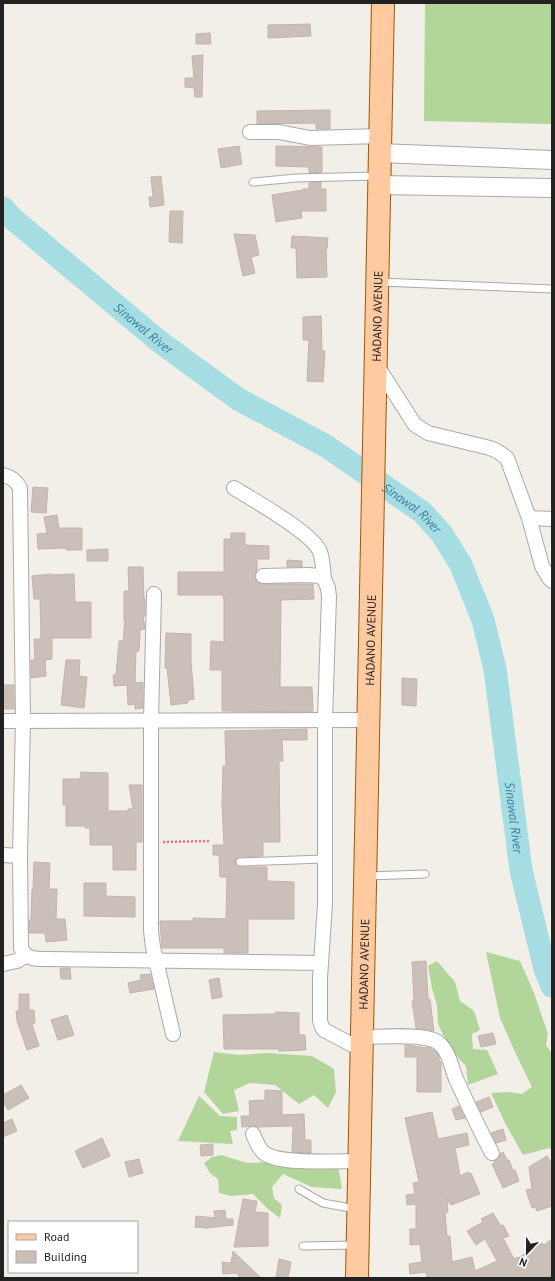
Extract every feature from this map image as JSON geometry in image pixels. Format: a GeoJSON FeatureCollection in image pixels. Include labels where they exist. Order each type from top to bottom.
{"type":"FeatureCollection","features":[{"type":"Feature","properties":{"kind":"main road","name":"HADANO AVENUE"},"geometry":{"type":"LineString","coordinates":[[357,1278],[383,3]]}},
{"type":"Feature","properties":{"kind":"street"},"geometry":{"type":"LineString","coordinates":[[250,132],[279,132],[310,138],[552,160]]}},
{"type":"Feature","properties":{"kind":"street"},"geometry":{"type":"LineString","coordinates":[[380,180],[552,188]]}},
{"type":"Feature","properties":{"kind":"street"},"geometry":{"type":"LineString","coordinates":[[376,364],[411,419],[420,430],[497,451],[507,458],[529,518],[542,566],[552,581]]}},
{"type":"Feature","properties":{"kind":"street"},"geometry":{"type":"LineString","coordinates":[[3,475],[12,478],[17,482],[20,488],[23,720],[20,856],[22,948],[25,956]]}},
{"type":"Feature","properties":{"kind":"street"},"geometry":{"type":"LineString","coordinates":[[234,488],[270,510],[310,538],[320,551],[324,579],[328,588],[324,859],[325,904],[321,962],[320,1021],[322,1027],[328,1032],[362,1043],[418,1037],[428,1038],[441,1045],[445,1050],[476,1122],[492,1153]]}},
{"type":"Feature","properties":{"kind":"street"},"geometry":{"type":"LineString","coordinates":[[529,518],[552,519]]}},
{"type":"Feature","properties":{"kind":"street"},"geometry":{"type":"LineString","coordinates":[[263,576],[308,575],[319,576],[324,579]]}},
{"type":"Feature","properties":{"kind":"street"},"geometry":{"type":"LineString","coordinates":[[154,594],[151,720],[151,931],[173,1034]]}},
{"type":"Feature","properties":{"kind":"street"},"geometry":{"type":"LineString","coordinates":[[3,721],[369,720]]}},
{"type":"Feature","properties":{"kind":"street"},"geometry":{"type":"LineString","coordinates":[[3,855],[20,856]]}},
{"type":"Feature","properties":{"kind":"street"},"geometry":{"type":"LineString","coordinates":[[3,964],[17,961],[25,956],[49,959],[321,962]]}},
{"type":"Feature","properties":{"kind":"street"},"geometry":{"type":"LineString","coordinates":[[253,1134],[257,1145],[271,1157],[288,1160],[359,1161]]}},
{"type":"Feature","properties":{"kind":"lane"},"geometry":{"type":"LineString","coordinates":[[254,182],[296,178],[380,180]]}},
{"type":"Feature","properties":{"kind":"lane"},"geometry":{"type":"LineString","coordinates":[[378,282],[552,289]]}},
{"type":"Feature","properties":{"kind":"lane"},"geometry":{"type":"LineString","coordinates":[[240,862],[324,859]]}},
{"type":"Feature","properties":{"kind":"lane"},"geometry":{"type":"LineString","coordinates":[[365,876],[425,874]]}},
{"type":"Feature","properties":{"kind":"lane"},"geometry":{"type":"LineString","coordinates":[[299,1189],[323,1203],[358,1209]]}},
{"type":"Feature","properties":{"kind":"lane"},"geometry":{"type":"LineString","coordinates":[[303,1246],[358,1245]]}},
{"type":"Feature","properties":{"kind":"path"},"geometry":{"type":"LineString","coordinates":[[151,843],[209,841]]}},
{"type":"Feature","properties":{"kind":"green space"},"geometry":{"type":"Polygon","coordinates":[[[425,3],[552,3],[552,124],[424,121],[425,3]]]}},
{"type":"Feature","properties":{"kind":"green space"},"geometry":{"type":"Polygon","coordinates":[[[486,952],[520,961],[534,993],[548,1034],[546,1045],[552,1054],[552,1150],[549,1148],[523,1155],[505,1123],[491,1093],[509,1092],[522,1094],[532,1087],[500,1018],[486,952]]]}},
{"type":"Feature","properties":{"kind":"green space"},"geometry":{"type":"Polygon","coordinates":[[[437,961],[455,982],[460,1001],[474,1011],[480,1030],[472,1034],[473,1049],[487,1050],[498,1074],[468,1085],[466,1066],[450,1049],[438,1024],[437,1005],[428,966],[437,961]]]}},
{"type":"Feature","properties":{"kind":"green space"},"geometry":{"type":"Polygon","coordinates":[[[214,1052],[239,1055],[267,1053],[312,1056],[334,1069],[336,1092],[328,1108],[314,1095],[299,1104],[275,1085],[250,1083],[234,1090],[239,1111],[223,1114],[204,1092],[214,1052]]]}},
{"type":"Feature","properties":{"kind":"green space"},"geometry":{"type":"Polygon","coordinates":[[[199,1096],[220,1116],[237,1117],[237,1130],[230,1131],[233,1144],[178,1141],[199,1096]]]}},
{"type":"Feature","properties":{"kind":"green space"},"geometry":{"type":"Polygon","coordinates":[[[221,1155],[247,1163],[278,1162],[338,1165],[342,1189],[312,1187],[283,1174],[272,1187],[274,1198],[282,1205],[280,1218],[268,1209],[253,1194],[231,1196],[219,1193],[218,1179],[210,1173],[204,1163],[212,1157],[221,1155]]]}},
{"type":"Feature","properties":{"kind":"building"},"geometry":{"type":"Polygon","coordinates":[[[310,24],[311,36],[268,38],[268,25],[310,24]]]}},
{"type":"Feature","properties":{"kind":"building"},"geometry":{"type":"Polygon","coordinates":[[[210,33],[211,44],[196,44],[196,34],[210,33]]]}},
{"type":"Feature","properties":{"kind":"building"},"geometry":{"type":"Polygon","coordinates":[[[203,55],[202,97],[195,97],[194,88],[185,87],[185,78],[194,78],[192,56],[203,55]]]}},
{"type":"Feature","properties":{"kind":"building"},"geometry":{"type":"Polygon","coordinates":[[[330,110],[330,129],[316,129],[316,123],[257,124],[257,111],[330,110]]]}},
{"type":"Feature","properties":{"kind":"building"},"geometry":{"type":"Polygon","coordinates":[[[239,146],[242,164],[221,168],[218,149],[239,146]]]}},
{"type":"Feature","properties":{"kind":"building"},"geometry":{"type":"Polygon","coordinates":[[[276,146],[322,147],[322,172],[309,173],[309,167],[276,166],[276,146]]]}},
{"type":"Feature","properties":{"kind":"building"},"geometry":{"type":"Polygon","coordinates":[[[161,176],[164,205],[150,207],[149,197],[153,197],[151,177],[161,176]]]}},
{"type":"Feature","properties":{"kind":"building"},"geometry":{"type":"Polygon","coordinates":[[[321,182],[321,189],[326,189],[326,211],[301,211],[302,218],[276,222],[272,195],[309,189],[309,183],[321,182]]]}},
{"type":"Feature","properties":{"kind":"building"},"geometry":{"type":"Polygon","coordinates":[[[170,211],[183,211],[182,243],[169,242],[170,211]]]}},
{"type":"Feature","properties":{"kind":"building"},"geometry":{"type":"Polygon","coordinates":[[[234,234],[255,235],[259,255],[251,257],[255,273],[243,276],[234,234]]]}},
{"type":"Feature","properties":{"kind":"building"},"geometry":{"type":"Polygon","coordinates":[[[292,236],[328,238],[326,249],[327,277],[297,278],[296,248],[291,248],[292,236]]]}},
{"type":"Feature","properties":{"kind":"building"},"geometry":{"type":"Polygon","coordinates":[[[321,316],[322,351],[325,351],[323,382],[307,381],[309,340],[303,340],[303,317],[321,316]]]}},
{"type":"Feature","properties":{"kind":"building"},"geometry":{"type":"Polygon","coordinates":[[[33,487],[48,488],[46,513],[31,512],[33,487]]]}},
{"type":"Feature","properties":{"kind":"building"},"geometry":{"type":"Polygon","coordinates":[[[57,515],[59,528],[82,528],[82,550],[66,550],[67,548],[38,549],[37,534],[47,533],[44,517],[57,515]]]}},
{"type":"Feature","properties":{"kind":"building"},"geometry":{"type":"Polygon","coordinates":[[[231,533],[245,533],[245,545],[269,546],[269,559],[257,559],[257,571],[255,577],[259,583],[313,584],[314,599],[281,600],[280,687],[312,687],[313,712],[222,711],[222,670],[210,670],[211,641],[224,642],[224,598],[223,595],[178,595],[178,572],[224,572],[224,539],[231,539],[231,533]]]}},
{"type":"Feature","properties":{"kind":"building"},"geometry":{"type":"Polygon","coordinates":[[[108,549],[108,561],[87,561],[87,550],[108,549]]]}},
{"type":"Feature","properties":{"kind":"building"},"geometry":{"type":"Polygon","coordinates":[[[287,560],[302,561],[302,567],[287,567],[287,560]]]}},
{"type":"Feature","properties":{"kind":"building"},"geometry":{"type":"Polygon","coordinates":[[[128,567],[143,567],[145,599],[145,616],[143,616],[145,629],[140,630],[139,651],[136,651],[135,683],[143,682],[143,708],[135,709],[135,704],[128,705],[127,685],[114,686],[113,675],[116,675],[119,641],[123,641],[125,621],[124,591],[129,591],[128,567]]]}},
{"type":"Feature","properties":{"kind":"building"},"geometry":{"type":"Polygon","coordinates":[[[74,574],[75,602],[91,602],[91,638],[52,638],[52,659],[45,660],[46,676],[31,678],[31,660],[35,660],[34,639],[41,639],[40,599],[34,599],[32,576],[74,574]]]}},
{"type":"Feature","properties":{"kind":"building"},"geometry":{"type":"Polygon","coordinates":[[[166,633],[191,634],[191,661],[194,699],[188,700],[188,703],[171,705],[167,668],[165,668],[166,633]]]}},
{"type":"Feature","properties":{"kind":"building"},"geometry":{"type":"Polygon","coordinates":[[[66,660],[80,660],[79,676],[87,677],[84,708],[61,705],[66,660]]]}},
{"type":"Feature","properties":{"kind":"building"},"geometry":{"type":"Polygon","coordinates":[[[402,678],[417,679],[416,706],[402,705],[402,678]]]}},
{"type":"Feature","properties":{"kind":"building"},"geometry":{"type":"Polygon","coordinates":[[[3,685],[14,685],[14,709],[3,709],[3,685]]]}},
{"type":"Feature","properties":{"kind":"building"},"geometry":{"type":"Polygon","coordinates":[[[307,729],[307,740],[282,740],[283,761],[279,761],[280,842],[263,842],[263,856],[239,857],[235,862],[236,865],[240,867],[267,867],[267,881],[294,882],[294,919],[248,919],[248,953],[224,953],[224,948],[162,948],[160,921],[193,921],[193,918],[226,919],[227,877],[220,877],[219,855],[213,855],[213,845],[224,845],[222,803],[223,766],[226,766],[225,731],[307,729]]]}},
{"type":"Feature","properties":{"kind":"building"},"geometry":{"type":"Polygon","coordinates":[[[81,772],[108,773],[108,811],[128,811],[128,809],[133,809],[129,785],[142,785],[142,842],[136,842],[136,870],[113,870],[113,845],[90,845],[90,828],[85,828],[85,826],[66,826],[66,805],[63,805],[63,779],[80,779],[81,772]]]}},
{"type":"Feature","properties":{"kind":"building"},"geometry":{"type":"Polygon","coordinates":[[[34,862],[50,863],[49,889],[57,889],[56,919],[65,919],[67,940],[46,942],[45,933],[29,933],[34,862]]]}},
{"type":"Feature","properties":{"kind":"building"},"geometry":{"type":"Polygon","coordinates":[[[84,883],[106,883],[106,896],[135,897],[135,917],[84,916],[84,883]]]}},
{"type":"Feature","properties":{"kind":"building"},"geometry":{"type":"Polygon","coordinates":[[[426,961],[428,999],[430,999],[434,1031],[416,1028],[412,1001],[414,1001],[412,962],[426,961]]]}},
{"type":"Feature","properties":{"kind":"building"},"geometry":{"type":"Polygon","coordinates":[[[60,968],[70,968],[71,979],[61,979],[60,968]]]}},
{"type":"Feature","properties":{"kind":"building"},"geometry":{"type":"Polygon","coordinates":[[[150,974],[154,989],[130,993],[128,983],[141,980],[140,975],[150,974]]]}},
{"type":"Feature","properties":{"kind":"building"},"geometry":{"type":"Polygon","coordinates":[[[219,978],[222,997],[212,999],[209,980],[219,978]]]}},
{"type":"Feature","properties":{"kind":"building"},"geometry":{"type":"Polygon","coordinates":[[[19,994],[29,994],[29,1010],[34,1010],[35,1023],[32,1024],[39,1046],[27,1050],[17,1021],[16,1011],[19,1011],[19,994]]]}},
{"type":"Feature","properties":{"kind":"building"},"geometry":{"type":"Polygon","coordinates":[[[276,1012],[299,1013],[299,1035],[305,1035],[306,1050],[279,1051],[279,1049],[224,1049],[223,1015],[275,1014],[276,1012]]]}},
{"type":"Feature","properties":{"kind":"building"},"geometry":{"type":"Polygon","coordinates":[[[67,1015],[74,1035],[58,1040],[51,1020],[67,1015]]]}},
{"type":"Feature","properties":{"kind":"building"},"geometry":{"type":"Polygon","coordinates":[[[493,1033],[496,1044],[481,1047],[478,1036],[493,1033]]]}},
{"type":"Feature","properties":{"kind":"building"},"geometry":{"type":"Polygon","coordinates":[[[405,1045],[430,1048],[436,1052],[439,1057],[439,1061],[441,1062],[441,1092],[417,1092],[417,1057],[405,1057],[405,1045]]]}},
{"type":"Feature","properties":{"kind":"building"},"geometry":{"type":"Polygon","coordinates":[[[21,1085],[29,1098],[8,1110],[3,1102],[3,1095],[21,1085]]]}},
{"type":"Feature","properties":{"kind":"building"},"geometry":{"type":"Polygon","coordinates":[[[265,1090],[282,1091],[282,1115],[304,1114],[305,1140],[311,1140],[311,1153],[292,1152],[293,1126],[242,1127],[241,1116],[250,1116],[249,1101],[265,1100],[265,1090]]]}},
{"type":"Feature","properties":{"kind":"building"},"geometry":{"type":"Polygon","coordinates":[[[489,1097],[493,1107],[481,1112],[476,1102],[489,1097]]]}},
{"type":"Feature","properties":{"kind":"building"},"geometry":{"type":"Polygon","coordinates":[[[459,1106],[465,1118],[456,1120],[452,1109],[459,1106]]]}},
{"type":"Feature","properties":{"kind":"building"},"geometry":{"type":"Polygon","coordinates":[[[432,1112],[438,1139],[467,1133],[469,1145],[455,1148],[460,1176],[468,1172],[469,1174],[471,1173],[480,1194],[451,1205],[447,1199],[448,1212],[445,1213],[447,1236],[450,1236],[452,1262],[472,1257],[475,1271],[497,1261],[485,1239],[476,1245],[467,1231],[483,1222],[481,1219],[493,1213],[501,1226],[503,1225],[509,1236],[503,1238],[514,1259],[542,1243],[544,1245],[552,1239],[552,1278],[427,1278],[426,1272],[410,1274],[409,1264],[422,1262],[420,1244],[410,1245],[410,1229],[416,1229],[416,1204],[407,1205],[406,1195],[415,1194],[413,1183],[419,1182],[405,1118],[432,1112]]]}},
{"type":"Feature","properties":{"kind":"building"},"geometry":{"type":"Polygon","coordinates":[[[12,1119],[17,1131],[3,1137],[3,1123],[12,1119]]]}},
{"type":"Feature","properties":{"kind":"building"},"geometry":{"type":"Polygon","coordinates":[[[503,1129],[506,1140],[496,1143],[491,1133],[503,1129]]]}},
{"type":"Feature","properties":{"kind":"building"},"geometry":{"type":"Polygon","coordinates":[[[102,1138],[110,1156],[83,1168],[75,1151],[102,1138]]]}},
{"type":"Feature","properties":{"kind":"building"},"geometry":{"type":"Polygon","coordinates":[[[213,1144],[213,1155],[201,1156],[200,1145],[213,1144]]]}},
{"type":"Feature","properties":{"kind":"building"},"geometry":{"type":"Polygon","coordinates":[[[503,1152],[507,1160],[509,1160],[513,1171],[515,1170],[519,1181],[503,1188],[492,1164],[495,1163],[494,1161],[499,1158],[500,1154],[503,1152]]]}},
{"type":"Feature","properties":{"kind":"building"},"geometry":{"type":"Polygon","coordinates":[[[547,1156],[552,1164],[552,1206],[537,1211],[535,1207],[532,1208],[526,1190],[532,1189],[529,1167],[547,1156]]]}},
{"type":"Feature","properties":{"kind":"building"},"geometry":{"type":"Polygon","coordinates":[[[139,1159],[143,1173],[129,1177],[125,1162],[139,1159]]]}},
{"type":"Feature","properties":{"kind":"building"},"geometry":{"type":"Polygon","coordinates":[[[243,1199],[257,1201],[255,1212],[268,1213],[268,1246],[234,1247],[243,1199]]]}},
{"type":"Feature","properties":{"kind":"building"},"geometry":{"type":"Polygon","coordinates":[[[225,1210],[226,1219],[233,1219],[233,1225],[207,1228],[195,1227],[196,1216],[215,1218],[214,1211],[225,1210]]]}},
{"type":"Feature","properties":{"kind":"building"},"geometry":{"type":"Polygon","coordinates":[[[233,1251],[261,1278],[241,1278],[236,1273],[223,1274],[222,1262],[231,1263],[233,1251]]]}},
{"type":"Feature","properties":{"kind":"building"},"geometry":{"type":"Polygon","coordinates":[[[279,1259],[291,1262],[288,1278],[276,1278],[279,1259]]]}},
{"type":"Feature","properties":{"kind":"waterway","name":"Sinawal River"},"geometry":{"type":"LineString","coordinates":[[3,208],[13,219],[160,342],[238,399],[326,446],[422,512],[442,534],[461,565],[483,620],[495,669],[521,870],[545,969],[552,986]]}}]}
